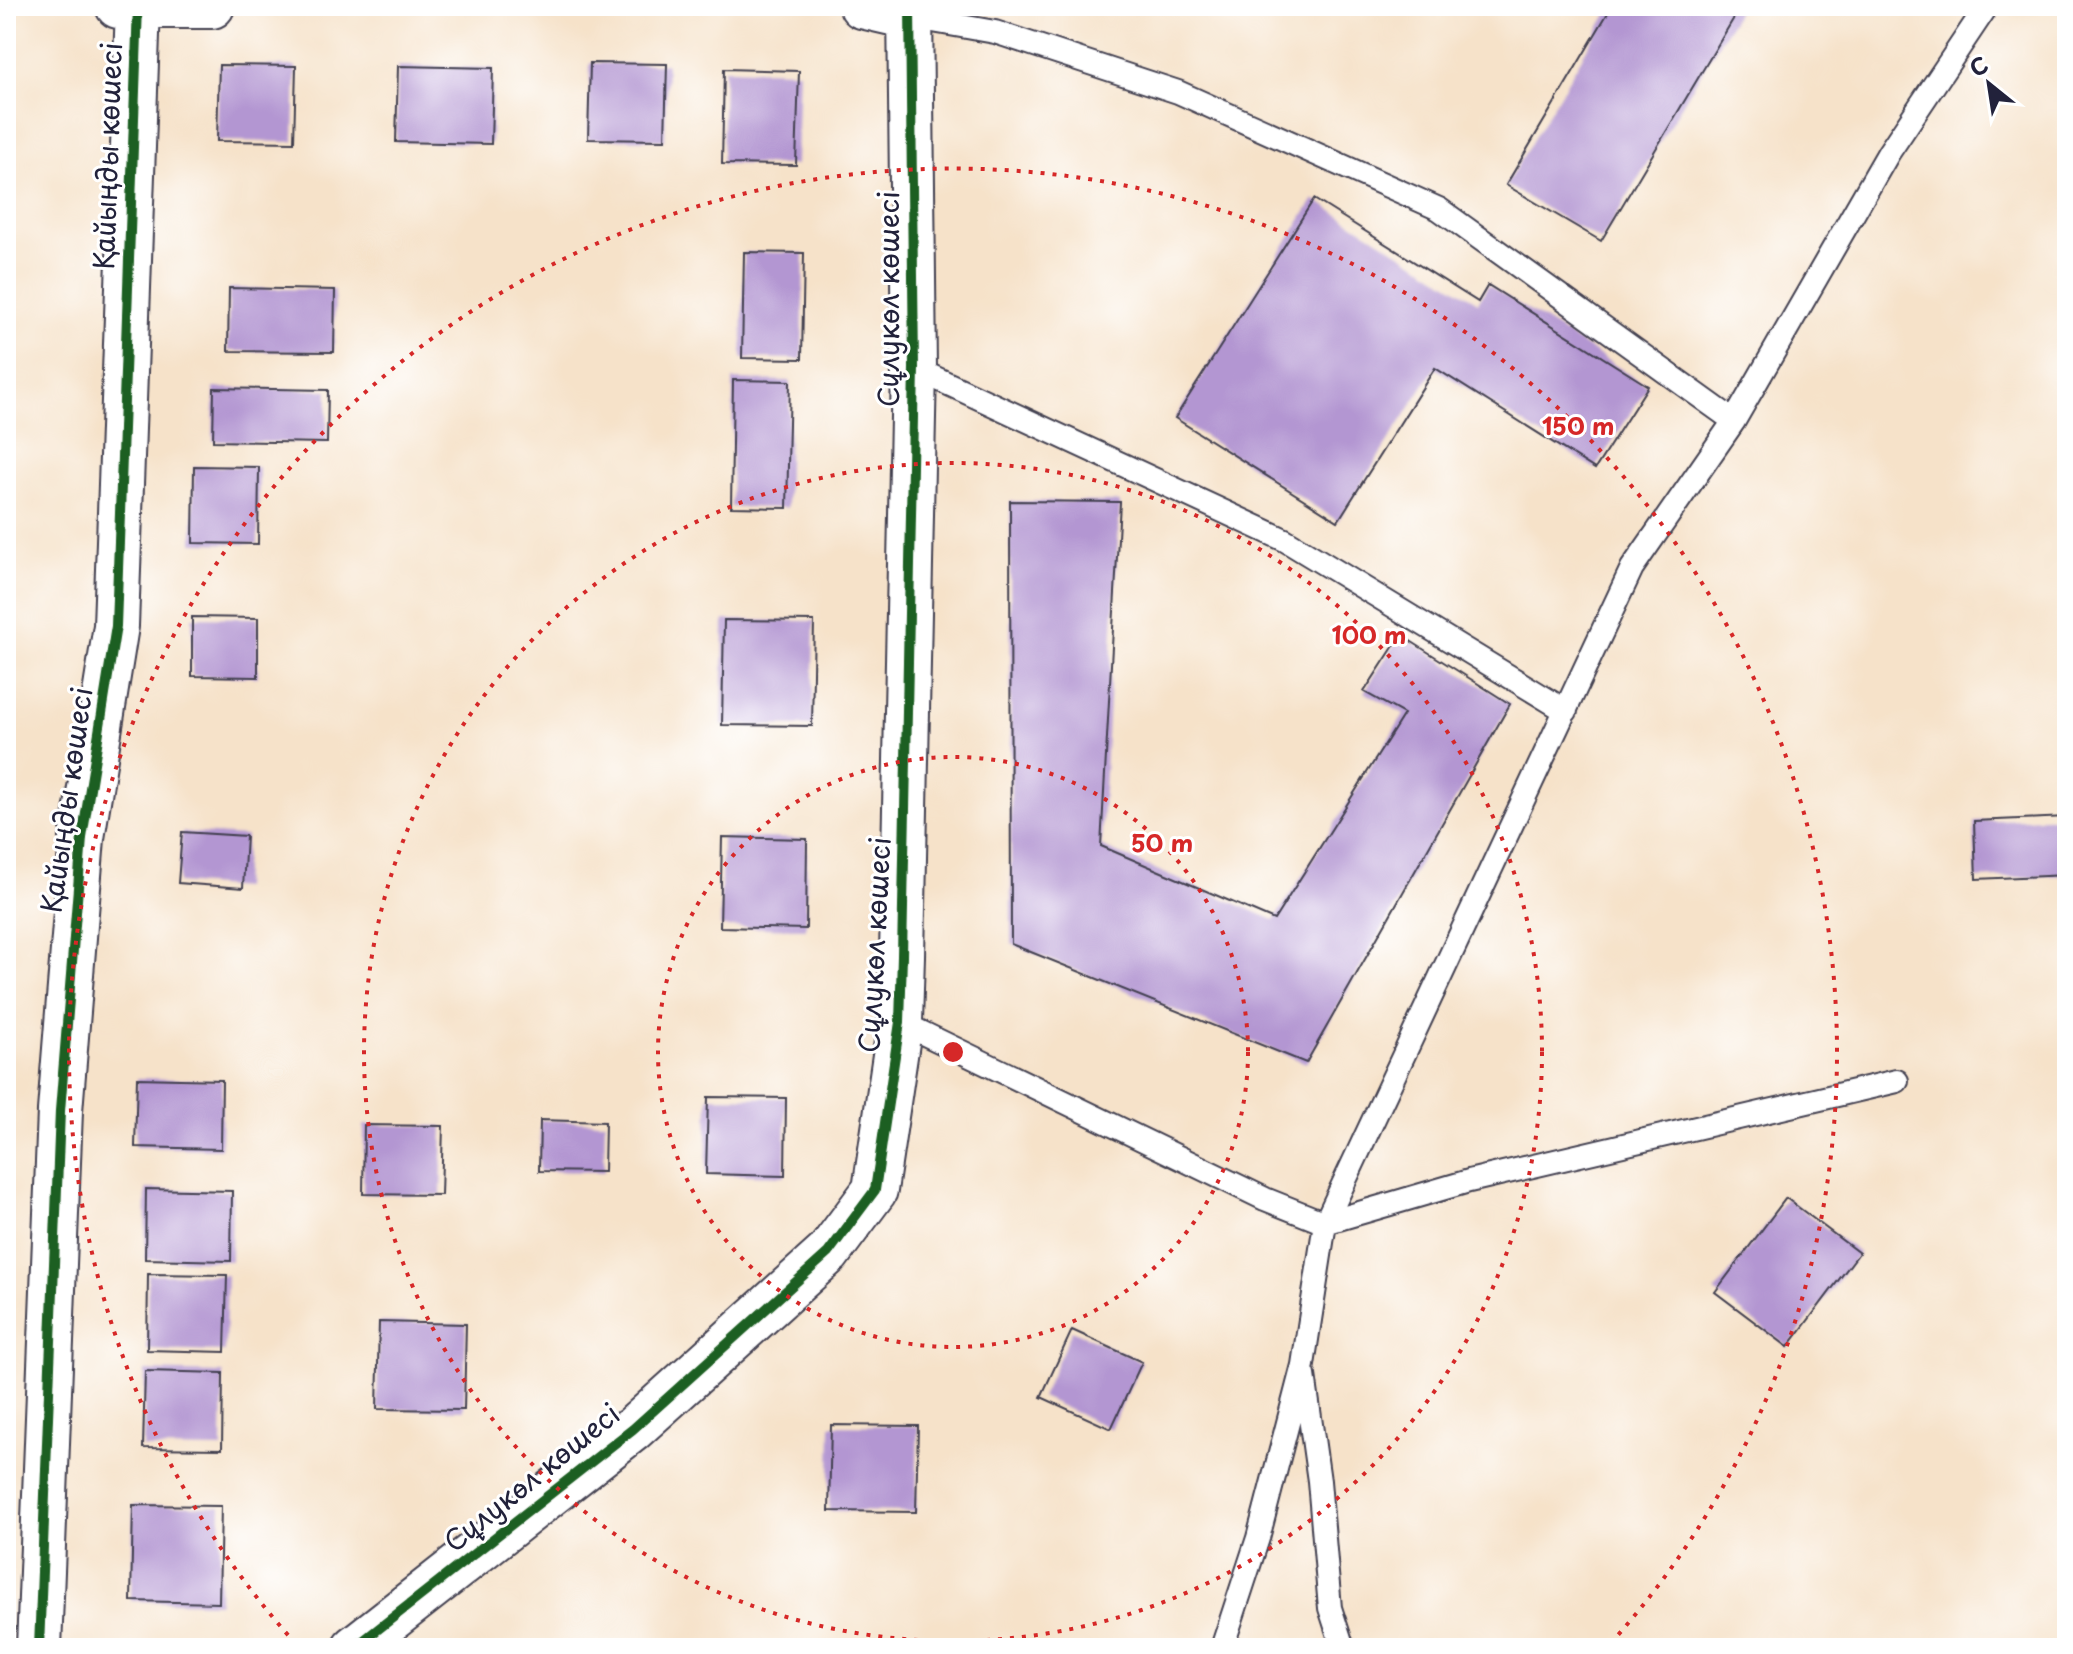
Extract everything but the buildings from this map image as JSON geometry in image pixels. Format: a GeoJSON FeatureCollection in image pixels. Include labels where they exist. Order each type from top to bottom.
{"type":"FeatureCollection","features":[{"type":"Feature","properties":{"kind":"street"},"geometry":{"type":"LineString","coordinates":[[131,6],[212,6]]}},
{"type":"Feature","properties":{"kind":"street","name":"Қайыңды көшесі"},"geometry":{"type":"LineString","coordinates":[[39,1648],[60,1111],[82,838],[116,626],[131,6]]}},
{"type":"Feature","properties":{"kind":"street"},"geometry":{"type":"LineString","coordinates":[[862,6],[910,12]]}},
{"type":"Feature","properties":{"kind":"street","name":"Сұлукөл көшесі"},"geometry":{"type":"LineString","coordinates":[[354,1648],[633,1429],[828,1253],[875,1190],[900,1022],[914,368],[910,12]]}},
{"type":"Feature","properties":{"kind":"lane"},"geometry":{"type":"LineString","coordinates":[[1222,1648],[1258,1538],[1303,1365],[1325,1223],[1632,568],[1734,421],[1889,152],[1987,6]]}},
{"type":"Feature","properties":{"kind":"lane"},"geometry":{"type":"LineString","coordinates":[[910,12],[995,32],[1178,92],[1439,209],[1734,421]]}},
{"type":"Feature","properties":{"kind":"lane"},"geometry":{"type":"LineString","coordinates":[[914,368],[1285,540],[1566,711]]}},
{"type":"Feature","properties":{"kind":"lane"},"geometry":{"type":"LineString","coordinates":[[900,1022],[1265,1199],[1325,1223],[1469,1181],[1897,1081]]}},
{"type":"Feature","properties":{"kind":"lane"},"geometry":{"type":"LineString","coordinates":[[1303,1365],[1319,1481],[1330,1608],[1343,1648]]}},
{"type":"Feature","properties":{"kind":"cycle path"},"geometry":{"type":"LineString","coordinates":[[39,1648],[60,1111],[82,838],[116,626],[138,6]]}},
{"type":"Feature","properties":{"kind":"cycle path"},"geometry":{"type":"LineString","coordinates":[[354,1648],[633,1429],[828,1253],[875,1190],[900,1022],[902,956],[914,368],[910,6]]}}]}
